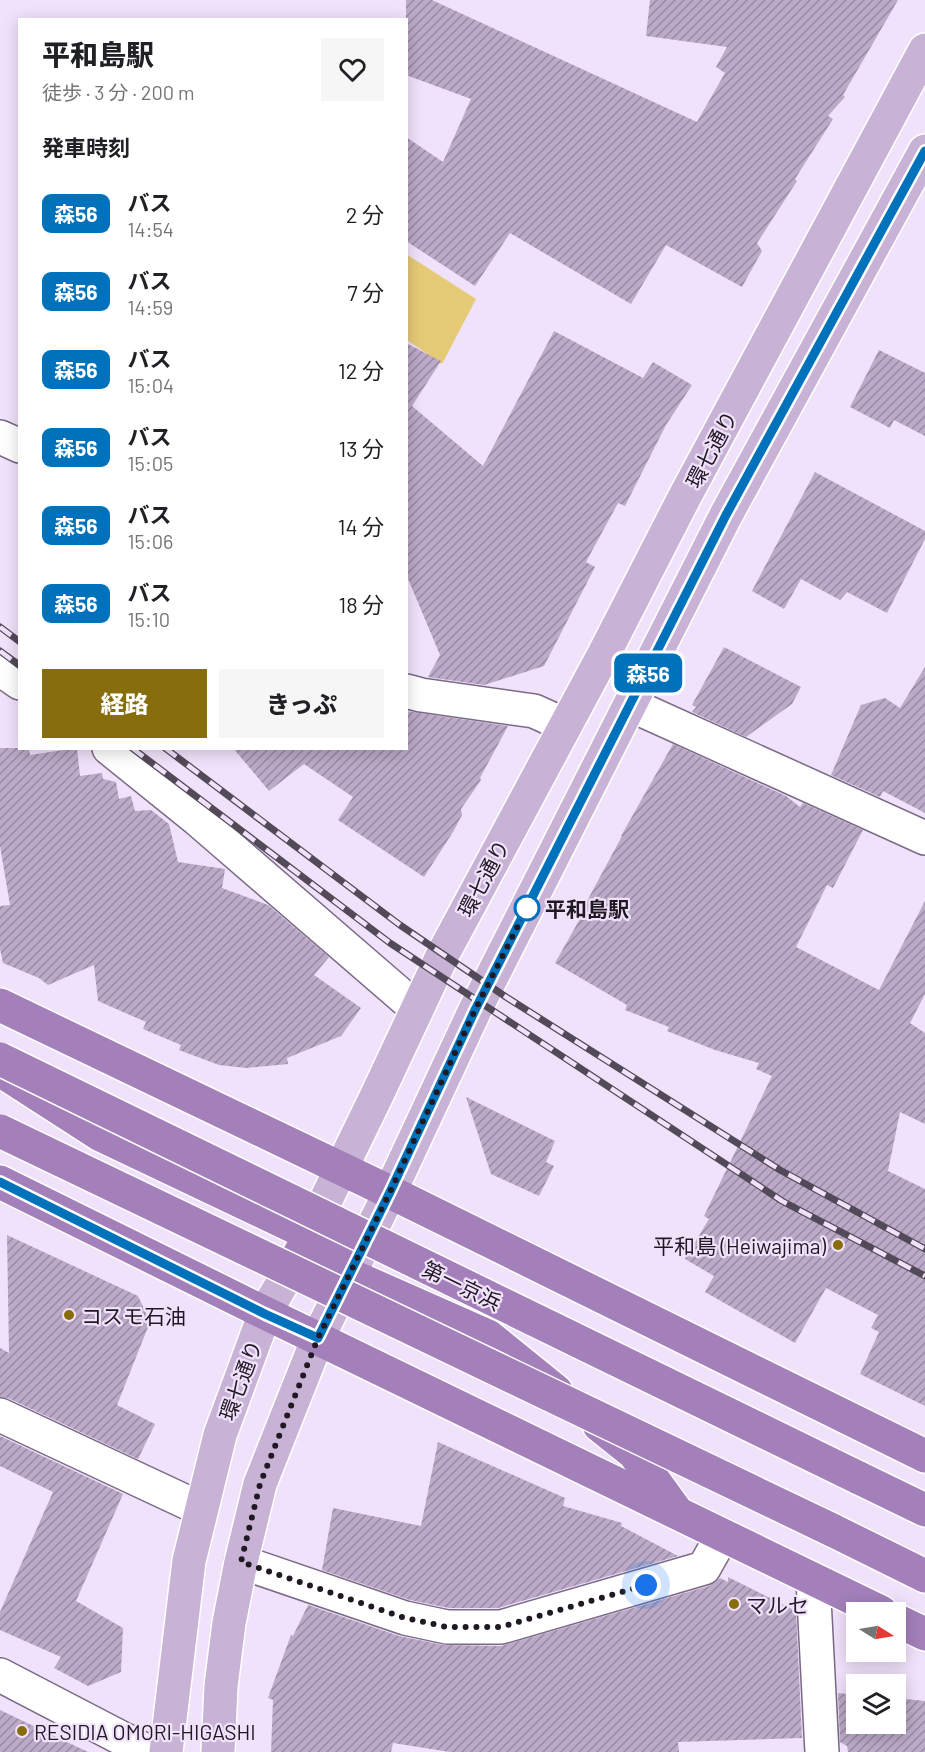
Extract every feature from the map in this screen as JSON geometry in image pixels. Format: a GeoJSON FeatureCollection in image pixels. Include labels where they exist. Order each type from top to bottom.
{"type":"FeatureCollection","features":[{"type":"Feature","properties":{"kind":"highway"},"geometry":{"type":"LineString","coordinates":[[0,1005],[390,1192],[925,1456]]}},
{"type":"Feature","properties":{"kind":"highway","name":"第一京浜"},"geometry":{"type":"LineString","coordinates":[[0,1059],[925,1510]]}},
{"type":"Feature","properties":{"kind":"highway"},"geometry":{"type":"LineString","coordinates":[[0,1070],[99,1134],[304,1243],[488,1336],[634,1454],[679,1514]]}},
{"type":"Feature","properties":{"kind":"highway"},"geometry":{"type":"LineString","coordinates":[[0,1131],[925,1576]]}},
{"type":"Feature","properties":{"kind":"highway"},"geometry":{"type":"LineString","coordinates":[[0,1182],[265,1314],[860,1602]]}},
{"type":"Feature","properties":{"kind":"highway"},"geometry":{"type":"LineString","coordinates":[[906,1625],[925,1634]]}},
{"type":"Feature","properties":{"kind":"main road","name":"環七通り"},"geometry":{"type":"LineString","coordinates":[[166,1752],[189,1561],[220,1435],[265,1314],[304,1243],[444,952],[684,498],[925,50]]}},
{"type":"Feature","properties":{"kind":"main road"},"geometry":{"type":"LineString","coordinates":[[218,1752],[221,1686],[229,1623],[241,1562],[260,1484],[318,1338],[390,1192],[475,1010],[726,515],[925,151]]}},
{"type":"Feature","properties":{"kind":"street"},"geometry":{"type":"LineString","coordinates":[[0,437],[18,445]]}},
{"type":"Feature","properties":{"kind":"street"},"geometry":{"type":"LineString","coordinates":[[0,669],[18,682]]}},
{"type":"Feature","properties":{"kind":"street"},"geometry":{"type":"LineString","coordinates":[[408,692],[534,711],[565,725]]}},
{"type":"Feature","properties":{"kind":"street"},"geometry":{"type":"LineString","coordinates":[[631,705],[925,838]]}},
{"type":"Feature","properties":{"kind":"street"},"geometry":{"type":"LineString","coordinates":[[112,750],[197,819],[417,1009]]}},
{"type":"Feature","properties":{"kind":"street"},"geometry":{"type":"LineString","coordinates":[[0,1415],[201,1509]]}},
{"type":"Feature","properties":{"kind":"street"},"geometry":{"type":"LineString","coordinates":[[241,1562],[405,1618],[447,1627],[501,1627],[705,1568],[722,1536]]}},
{"type":"Feature","properties":{"kind":"street"},"geometry":{"type":"LineString","coordinates":[[813,1580],[822,1752]]}},
{"type":"Feature","properties":{"kind":"street"},"geometry":{"type":"LineString","coordinates":[[0,1675],[148,1752]]}},
{"type":"Feature","properties":{"kind":"shaded area"},"geometry":{"type":"Polygon","coordinates":[[[408,255],[476,299],[442,364],[408,341],[408,255]]]}},
{"type":"Feature","properties":{"kind":"building"},"geometry":{"type":"Polygon","coordinates":[[[406,0],[432,0],[697,122],[725,73],[716,67],[727,47],[646,36],[650,0],[898,0],[843,95],[845,97],[828,116],[833,119],[757,243],[762,251],[742,287],[666,245],[631,304],[510,233],[475,286],[408,242],[408,138],[443,162],[471,99],[408,76],[408,18],[406,18],[406,0]]]}},
{"type":"Feature","properties":{"kind":"building"},"geometry":{"type":"Polygon","coordinates":[[[554,331],[643,378],[653,362],[692,385],[666,425],[625,506],[618,503],[586,562],[595,567],[544,666],[484,685],[428,677],[440,655],[408,579],[408,344],[441,361],[412,406],[483,466],[554,331]]]}},
{"type":"Feature","properties":{"kind":"building"},"geometry":{"type":"Polygon","coordinates":[[[879,350],[925,373],[925,436],[894,420],[890,428],[850,407],[879,350]]]}},
{"type":"Feature","properties":{"kind":"building"},"geometry":{"type":"Polygon","coordinates":[[[815,472],[925,531],[925,539],[887,613],[847,592],[840,600],[801,579],[784,609],[752,591],[815,472]]]}},
{"type":"Feature","properties":{"kind":"building"},"geometry":{"type":"Polygon","coordinates":[[[724,647],[801,687],[792,704],[746,737],[692,712],[696,707],[692,705],[724,647]]]}},
{"type":"Feature","properties":{"kind":"building"},"geometry":{"type":"Polygon","coordinates":[[[925,667],[925,813],[883,791],[880,797],[831,775],[861,705],[885,698],[900,708],[925,667]]]}},
{"type":"Feature","properties":{"kind":"building"},"geometry":{"type":"Polygon","coordinates":[[[408,711],[508,726],[481,780],[461,809],[462,815],[453,832],[424,877],[338,820],[353,797],[304,764],[269,791],[235,750],[408,750],[408,711]]]}},
{"type":"Feature","properties":{"kind":"building"},"geometry":{"type":"Polygon","coordinates":[[[673,744],[786,796],[800,807],[803,803],[863,830],[833,888],[827,885],[796,947],[879,990],[925,901],[925,994],[910,1023],[925,1033],[925,1124],[900,1112],[888,1171],[925,1189],[925,1406],[860,1374],[879,1332],[871,1328],[878,1315],[826,1288],[795,1343],[705,1292],[714,1276],[685,1259],[709,1219],[704,1216],[772,1076],[756,1069],[759,1063],[715,1050],[667,1031],[669,1027],[625,1010],[627,1005],[555,963],[581,917],[579,916],[621,836],[673,744]]]}},
{"type":"Feature","properties":{"kind":"building"},"geometry":{"type":"Polygon","coordinates":[[[0,748],[29,750],[30,755],[77,750],[80,776],[102,773],[103,779],[116,782],[119,799],[131,796],[135,811],[151,810],[169,824],[178,862],[225,869],[222,888],[268,905],[329,957],[314,975],[361,1008],[341,1036],[287,1058],[288,1064],[246,1068],[219,1065],[179,1050],[181,1045],[143,1029],[146,1022],[98,1001],[94,965],[48,985],[39,978],[3,963],[0,949],[0,906],[10,905],[0,846],[0,748]]]}},
{"type":"Feature","properties":{"kind":"building"},"geometry":{"type":"Polygon","coordinates":[[[466,1097],[555,1141],[546,1162],[554,1166],[539,1196],[491,1174],[466,1097]]]}},
{"type":"Feature","properties":{"kind":"building"},"geometry":{"type":"Polygon","coordinates":[[[7,1235],[138,1296],[150,1322],[117,1405],[155,1424],[138,1459],[8,1398],[0,1397],[0,1348],[9,1353],[7,1235]]]}},
{"type":"Feature","properties":{"kind":"building"},"geometry":{"type":"Polygon","coordinates":[[[0,1436],[123,1494],[76,1601],[123,1628],[121,1672],[88,1686],[54,1668],[61,1657],[0,1630],[0,1612],[53,1492],[0,1466],[0,1436]]]}},
{"type":"Feature","properties":{"kind":"building"},"geometry":{"type":"Polygon","coordinates":[[[438,1442],[565,1498],[563,1506],[622,1523],[621,1526],[678,1556],[498,1608],[449,1608],[410,1600],[322,1570],[333,1508],[421,1526],[438,1442]]]}},
{"type":"Feature","properties":{"kind":"building"},"geometry":{"type":"Polygon","coordinates":[[[728,1577],[796,1611],[802,1738],[678,1742],[679,1752],[450,1752],[393,1743],[391,1752],[271,1752],[273,1700],[268,1698],[291,1635],[293,1636],[308,1605],[399,1636],[443,1645],[501,1646],[709,1586],[720,1578],[728,1582],[728,1577]]]}},
{"type":"Feature","properties":{"kind":"building"},"geometry":{"type":"Polygon","coordinates":[[[838,1693],[846,1694],[846,1734],[906,1734],[906,1699],[925,1701],[925,1752],[848,1752],[847,1746],[840,1742],[838,1693]]]}},
{"type":"Feature","properties":{"kind":"building","name":"RESIDIA OMORI-HIGASHI"},"geometry":{"type":"Polygon","coordinates":[[[0,1710],[88,1752],[0,1752],[0,1710]]]}},
{"type":"Feature","properties":{"kind":"railway"},"geometry":{"type":"LineString","coordinates":[[0,627],[18,640]]}},
{"type":"Feature","properties":{"kind":"railway"},"geometry":{"type":"LineString","coordinates":[[0,651],[18,664]]}},
{"type":"Feature","properties":{"kind":"railway"},"geometry":{"type":"LineString","coordinates":[[135,750],[390,943],[782,1201],[925,1276]]}},
{"type":"Feature","properties":{"kind":"railway"},"geometry":{"type":"LineString","coordinates":[[168,750],[400,925],[506,997],[780,1170],[925,1249]]}},
{"type":"Feature","properties":{"kind":"bus line","name":"森56"},"geometry":{"type":"LineString","coordinates":[[0,1182],[318,1338],[390,1192],[475,1010],[645,679],[726,515],[925,151]]}},
{"type":"Feature","properties":{"kind":"place","name":"平和島駅"},"geometry":{"type":"Point","coordinates":[527,908]}},
{"type":"Feature","properties":{"kind":"place","name":"平和島 (Heiwajima)"},"geometry":{"type":"Point","coordinates":[838,1245]}},
{"type":"Feature","properties":{"kind":"place","name":"コスモ石油"},"geometry":{"type":"Point","coordinates":[69,1315]}},
{"type":"Feature","properties":{"kind":"place","name":"マルセ"},"geometry":{"type":"Point","coordinates":[734,1604]}},
{"type":"Feature","properties":{"kind":"place","name":"RESIDIA OMORI-HIGASHI"},"geometry":{"type":"Point","coordinates":[22,1731]}},
{"type":"Feature","properties":{"kind":"route"},"geometry":{"type":"LineString","coordinates":[[527,908],[475,1010],[390,1192],[318,1338],[260,1484],[241,1562],[405,1618],[447,1627],[501,1627],[646,1585]]}}]}
